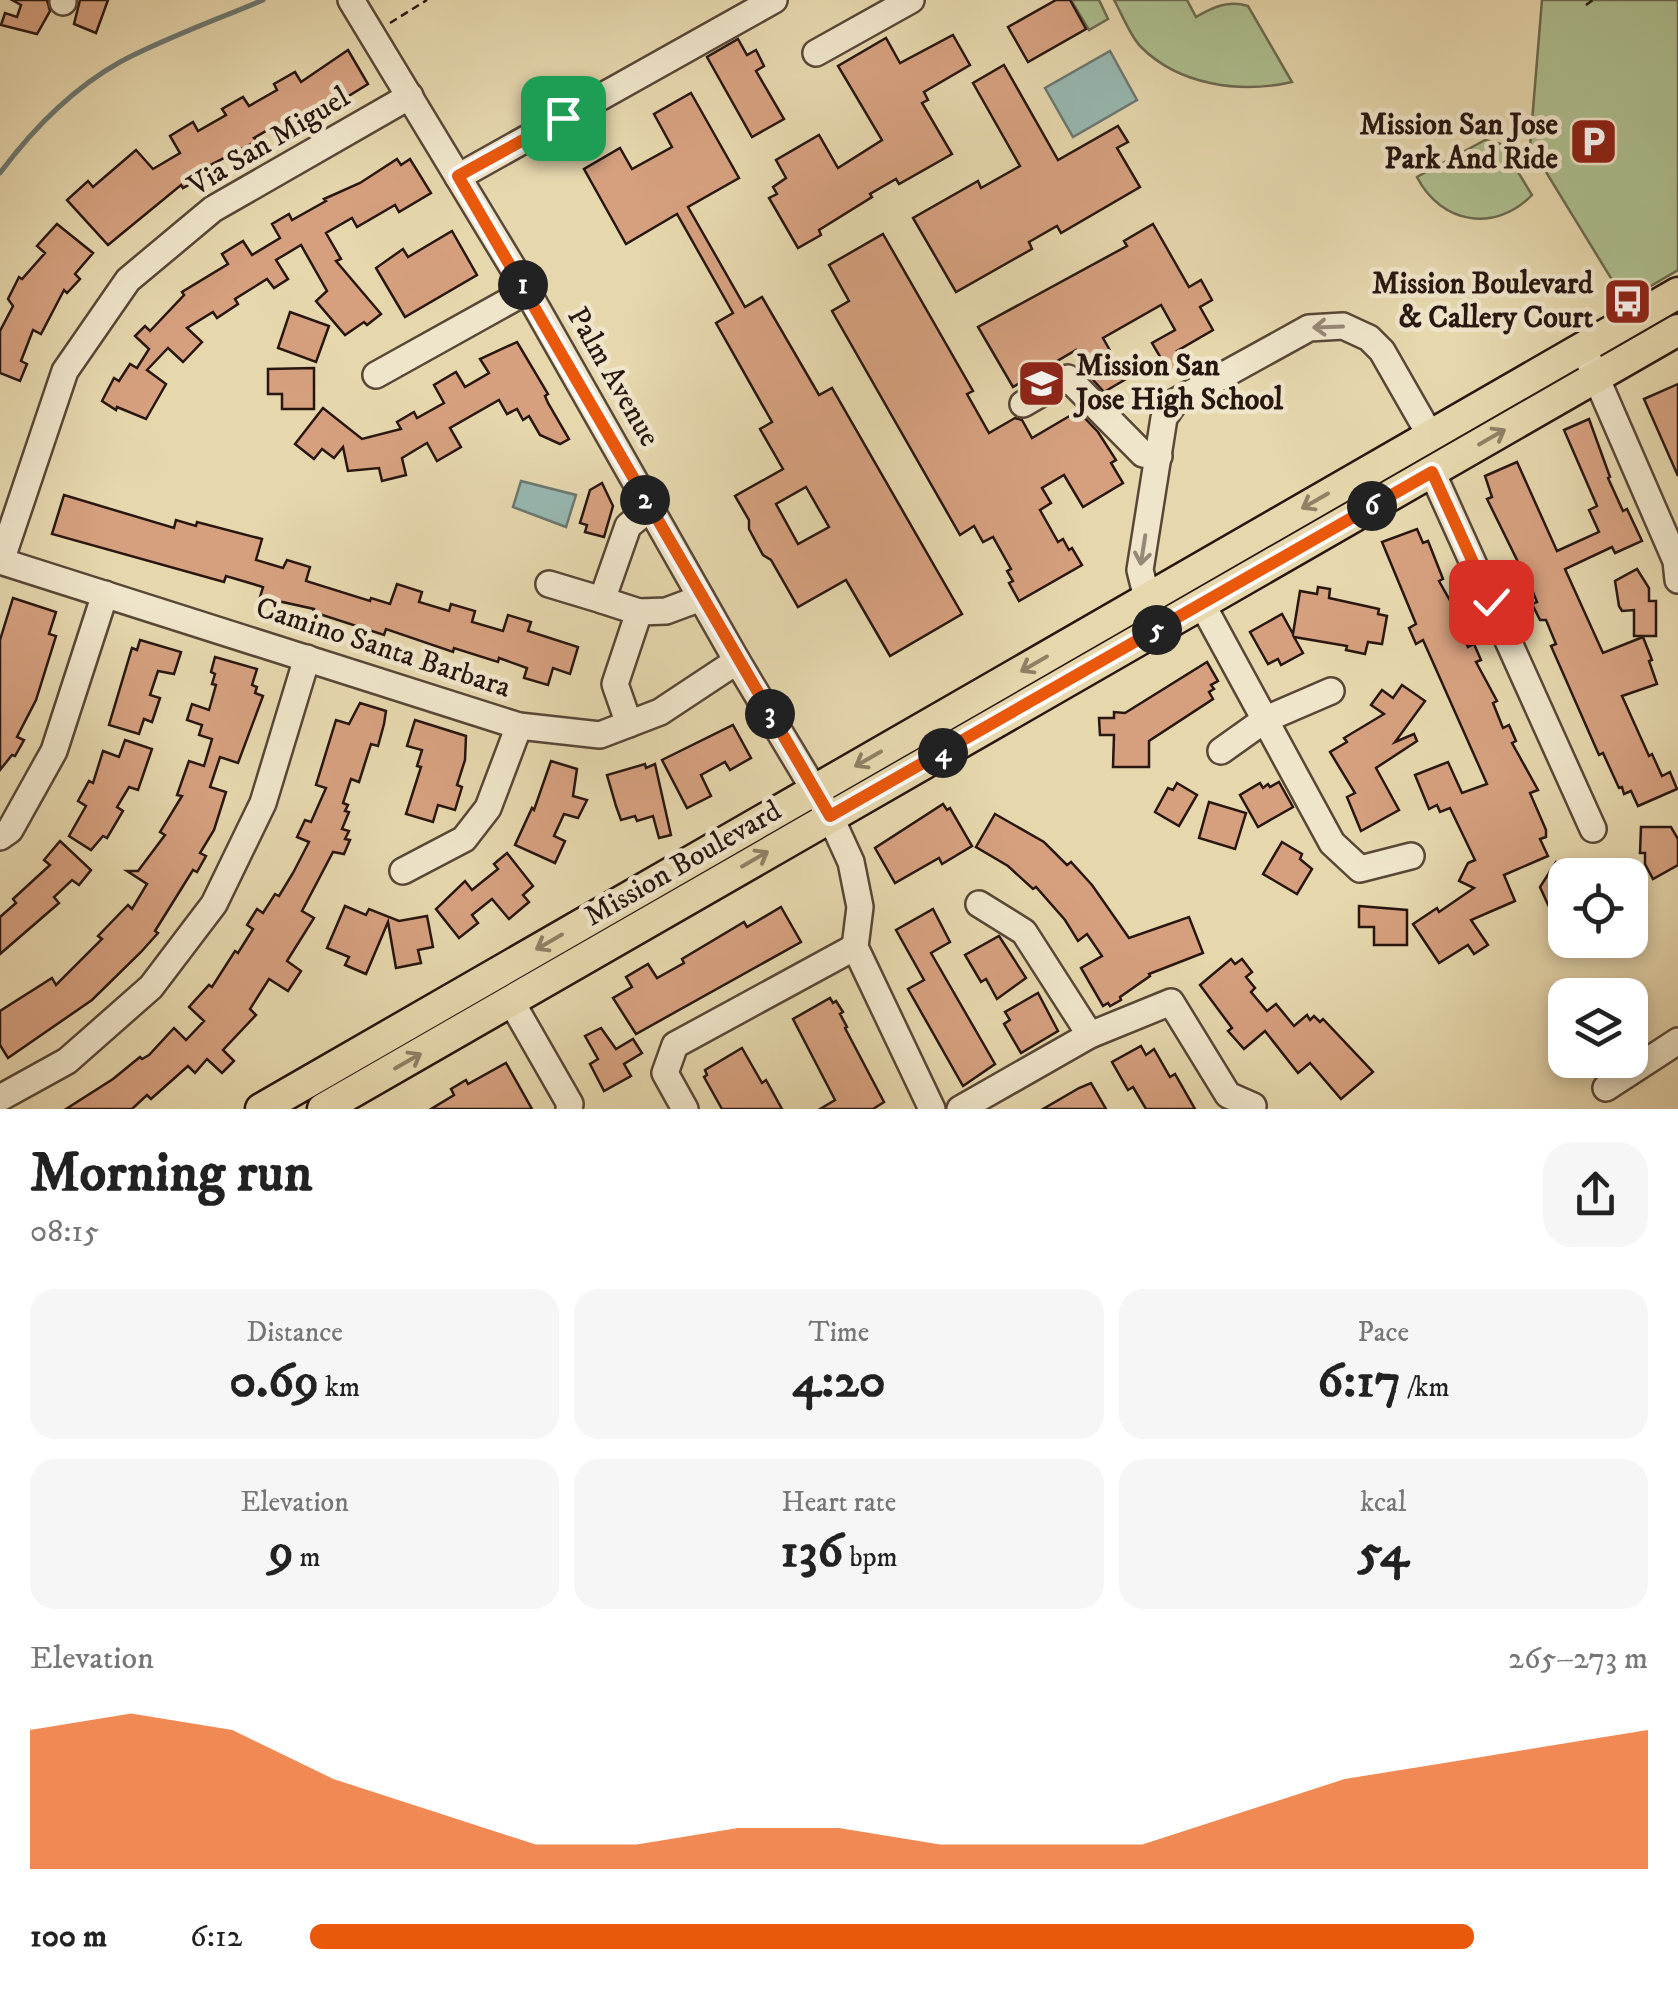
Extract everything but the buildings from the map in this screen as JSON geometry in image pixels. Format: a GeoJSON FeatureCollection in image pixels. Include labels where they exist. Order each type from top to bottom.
{"type":"FeatureCollection","features":[{"type":"Feature","properties":{"kind":"main road","name":"Mission Boulevard"},"geometry":{"type":"LineString","coordinates":[[261,1109],[1678,292]]}},
{"type":"Feature","properties":{"kind":"main road","name":"Mission Boulevard"},"geometry":{"type":"LineString","coordinates":[[323,1109],[1675,331]]}},
{"type":"Feature","properties":{"kind":"street","name":"Palm Avenue"},"geometry":{"type":"LineString","coordinates":[[351,0],[527,291],[737,661],[830,816],[851,862],[860,907],[855,948]]}},
{"type":"Feature","properties":{"kind":"street"},"geometry":{"type":"LineString","coordinates":[[458,176],[774,0]]}},
{"type":"Feature","properties":{"kind":"street"},"geometry":{"type":"LineString","coordinates":[[816,53],[911,0]]}},
{"type":"Feature","properties":{"kind":"street","name":"Via San Miguel"},"geometry":{"type":"LineString","coordinates":[[0,561],[65,372],[128,280],[212,209],[410,96]]}},
{"type":"Feature","properties":{"kind":"street"},"geometry":{"type":"LineString","coordinates":[[376,375],[527,291]]}},
{"type":"Feature","properties":{"kind":"street"},"geometry":{"type":"LineString","coordinates":[[1147,598],[1140,570],[1164,418],[1175,402],[1309,328],[1342,326],[1368,338],[1382,351],[1430,435]]}},
{"type":"Feature","properties":{"kind":"street"},"geometry":{"type":"LineString","coordinates":[[1582,348],[1676,561],[1678,580]]}},
{"type":"Feature","properties":{"kind":"street"},"geometry":{"type":"LineString","coordinates":[[1023,404],[1068,378],[1143,454],[1159,456]]}},
{"type":"Feature","properties":{"kind":"street"},"geometry":{"type":"LineString","coordinates":[[1432,472],[1593,830]]}},
{"type":"Feature","properties":{"kind":"street"},"geometry":{"type":"LineString","coordinates":[[602,600],[628,526],[650,508]]}},
{"type":"Feature","properties":{"kind":"street","name":"Camino Santa Barbara"},"geometry":{"type":"LineString","coordinates":[[0,561],[519,726],[600,735],[660,712],[737,661]]}},
{"type":"Feature","properties":{"kind":"street"},"geometry":{"type":"LineString","coordinates":[[550,584],[639,612],[666,611],[701,598]]}},
{"type":"Feature","properties":{"kind":"street"},"geometry":{"type":"LineString","coordinates":[[0,838],[10,830],[54,750],[104,594]]}},
{"type":"Feature","properties":{"kind":"street"},"geometry":{"type":"LineString","coordinates":[[1202,604],[1332,843],[1360,869],[1412,856]]}},
{"type":"Feature","properties":{"kind":"street"},"geometry":{"type":"LineString","coordinates":[[628,724],[615,684],[639,612]]}},
{"type":"Feature","properties":{"kind":"street"},"geometry":{"type":"LineString","coordinates":[[0,1098],[67,1060],[151,987],[214,904],[263,803],[307,658]]}},
{"type":"Feature","properties":{"kind":"street"},"geometry":{"type":"LineString","coordinates":[[1221,751],[1266,720],[1331,691]]}},
{"type":"Feature","properties":{"kind":"street"},"geometry":{"type":"LineString","coordinates":[[403,871],[464,839],[476,824],[488,808],[519,726]]}},
{"type":"Feature","properties":{"kind":"street"},"geometry":{"type":"LineString","coordinates":[[979,904],[1024,932],[1090,1035]]}},
{"type":"Feature","properties":{"kind":"street"},"geometry":{"type":"LineString","coordinates":[[685,1109],[665,1074],[675,1045],[855,948],[932,1109]]}},
{"type":"Feature","properties":{"kind":"street"},"geometry":{"type":"LineString","coordinates":[[511,1001],[570,1104],[569,1109]]}},
{"type":"Feature","properties":{"kind":"street"},"geometry":{"type":"LineString","coordinates":[[960,1109],[1090,1035],[1171,1002],[1228,1094],[1254,1106]]}},
{"type":"Feature","properties":{"kind":"street"},"geometry":{"type":"LineString","coordinates":[[1606,1088],[1678,1041]]}},
{"type":"Feature","properties":{"kind":"path"},"geometry":{"type":"LineString","coordinates":[[372,33],[427,0]]}},
{"type":"Feature","properties":{"kind":"path"},"geometry":{"type":"LineString","coordinates":[[1586,5],[1593,0]]}},
{"type":"Feature","properties":{"kind":"green space"},"geometry":{"type":"Polygon","coordinates":[[[1071,0],[1099,0],[1108,19],[1089,30],[1071,0]]]}},
{"type":"Feature","properties":{"kind":"green space"},"geometry":{"type":"Polygon","coordinates":[[[1114,0],[1187,0],[1196,17],[1221,5],[1248,6],[1292,82],[1231,86],[1173,70],[1137,42],[1114,0]]]}},
{"type":"Feature","properties":{"kind":"green space"},"geometry":{"type":"Polygon","coordinates":[[[1542,0],[1678,0],[1678,270],[1625,301],[1530,146],[1542,0]]]}},
{"type":"Feature","properties":{"kind":"green space"},"geometry":{"type":"Polygon","coordinates":[[[1485,140],[1501,144],[1532,195],[1502,215],[1470,218],[1440,205],[1417,177],[1485,140]]]}},
{"type":"Feature","properties":{"kind":"water"},"geometry":{"type":"Polygon","coordinates":[[[1110,51],[1137,100],[1073,137],[1045,88],[1110,51]]]}},
{"type":"Feature","properties":{"kind":"water"},"geometry":{"type":"Polygon","coordinates":[[[521,481],[576,495],[566,527],[513,507],[521,481]]]}},
{"type":"Feature","properties":{"kind":"waterway"},"geometry":{"type":"LineString","coordinates":[[0,173],[54,112],[102,73],[155,45],[263,0]]}},
{"type":"Feature","properties":{"kind":"place","name":"Mission San Jose Park And Ride"},"geometry":{"type":"Point","coordinates":[1593,142]}},
{"type":"Feature","properties":{"kind":"place","name":"Mission Boulevard & Callery Court"},"geometry":{"type":"Point","coordinates":[1628,301]}},
{"type":"Feature","properties":{"kind":"place","name":"Mission San Jose High School"},"geometry":{"type":"Point","coordinates":[1041,383]}},
{"type":"Feature","properties":{"kind":"route"},"geometry":{"type":"LineString","coordinates":[[563,118],[458,176],[830,816],[1432,472],[1491,602]]}}]}
